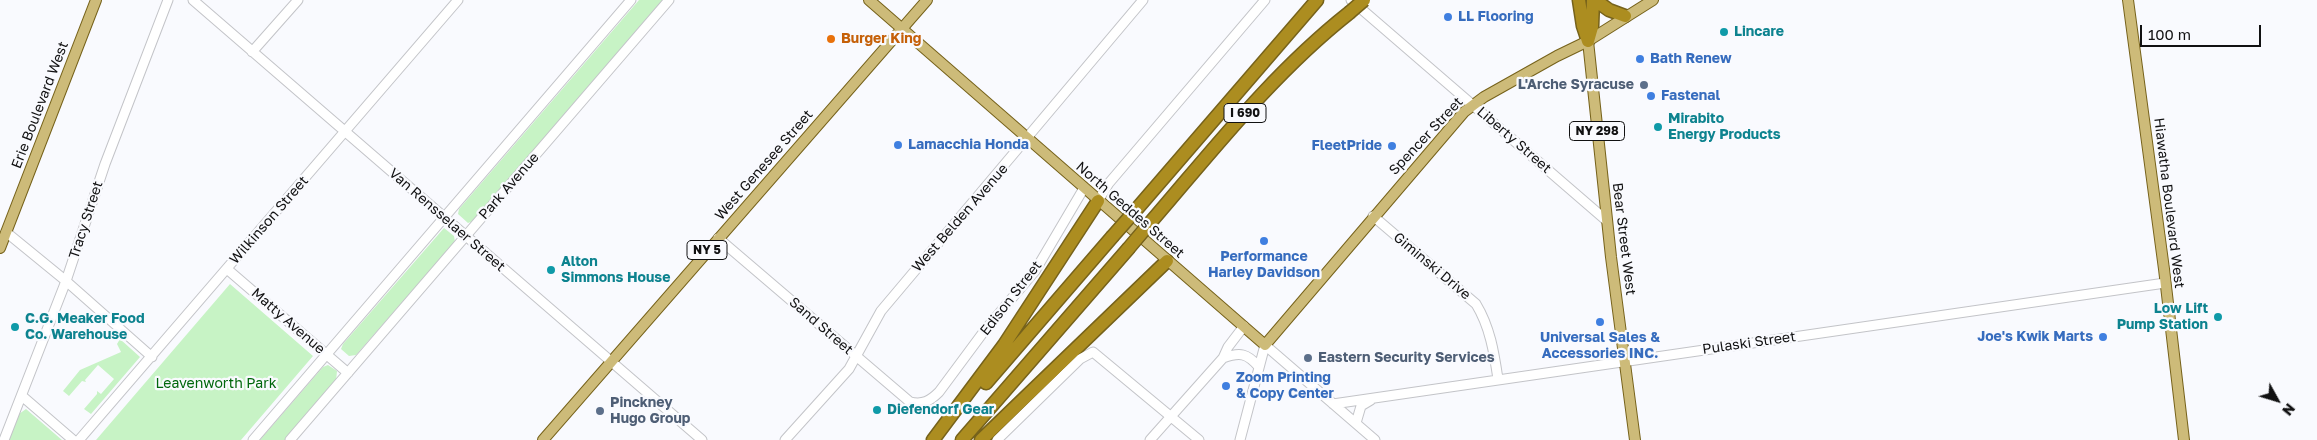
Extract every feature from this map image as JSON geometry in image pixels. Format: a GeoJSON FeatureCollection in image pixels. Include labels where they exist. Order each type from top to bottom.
{"type":"FeatureCollection","features":[{"type":"Feature","properties":{"kind":"highway","name":"I 690"},"geometry":{"type":"LineString","coordinates":[[934,440],[1136,211],[1317,0]]}},
{"type":"Feature","properties":{"kind":"highway","name":"I 690"},"geometry":{"type":"LineString","coordinates":[[962,440],[1268,87],[1350,6],[1364,0]]}},
{"type":"Feature","properties":{"kind":"highway"},"geometry":{"type":"LineString","coordinates":[[1580,0],[1582,26],[1588,41]]}},
{"type":"Feature","properties":{"kind":"highway"},"geometry":{"type":"LineString","coordinates":[[1588,41],[1592,27],[1594,0],[1609,10],[1625,16]]}},
{"type":"Feature","properties":{"kind":"highway"},"geometry":{"type":"LineString","coordinates":[[934,440],[1004,345],[1098,201]]}},
{"type":"Feature","properties":{"kind":"highway"},"geometry":{"type":"LineString","coordinates":[[981,440],[1166,261]]}},
{"type":"Feature","properties":{"kind":"main road","name":"Erie Boulevard West"},"geometry":{"type":"LineString","coordinates":[[0,248],[96,0]]}},
{"type":"Feature","properties":{"kind":"main road","name":"North Geddes Street"},"geometry":{"type":"LineString","coordinates":[[869,0],[1166,261],[1265,345]]}},
{"type":"Feature","properties":{"kind":"main road","name":"West Genesee Street"},"geometry":{"type":"LineString","coordinates":[[543,440],[927,0]]}},
{"type":"Feature","properties":{"kind":"main road","name":"Spencer Street"},"geometry":{"type":"LineString","coordinates":[[1265,345],[1454,122],[1473,104],[1557,56],[1588,41],[1653,0]]}},
{"type":"Feature","properties":{"kind":"main road","name":"Hiawatha Boulevard West"},"geometry":{"type":"LineString","coordinates":[[2128,0],[2184,440]]}},
{"type":"Feature","properties":{"kind":"main road","name":"Bear Street West"},"geometry":{"type":"LineString","coordinates":[[1588,41],[1607,221],[1635,440]]}},
{"type":"Feature","properties":{"kind":"street","name":"Tracy Street"},"geometry":{"type":"LineString","coordinates":[[4,440],[66,281],[105,164],[168,0]]}},
{"type":"Feature","properties":{"kind":"street","name":"Van Rensselaer Street"},"geometry":{"type":"LineString","coordinates":[[193,0],[702,440]]}},
{"type":"Feature","properties":{"kind":"street"},"geometry":{"type":"LineString","coordinates":[[252,52],[298,0]]}},
{"type":"Feature","properties":{"kind":"street","name":"Wilkinson Street"},"geometry":{"type":"LineString","coordinates":[[79,440],[458,0]]}},
{"type":"Feature","properties":{"kind":"street","name":"Park Avenue"},"geometry":{"type":"LineString","coordinates":[[253,440],[631,0]]}},
{"type":"Feature","properties":{"kind":"street","name":"Park Avenue"},"geometry":{"type":"LineString","coordinates":[[290,440],[670,0]]}},
{"type":"Feature","properties":{"kind":"street","name":"West Belden Avenue"},"geometry":{"type":"LineString","coordinates":[[785,440],[833,388],[857,356],[881,311],[1143,0]]}},
{"type":"Feature","properties":{"kind":"street"},"geometry":{"type":"LineString","coordinates":[[1098,201],[1110,183],[1265,0]]}},
{"type":"Feature","properties":{"kind":"street","name":"Liberty Street"},"geometry":{"type":"LineString","coordinates":[[1350,6],[1473,104],[1607,221]]}},
{"type":"Feature","properties":{"kind":"street","name":"Edison Street"},"geometry":{"type":"LineString","coordinates":[[929,401],[939,392],[985,330],[1022,289],[1084,188]]}},
{"type":"Feature","properties":{"kind":"street","name":"Giminski Drive"},"geometry":{"type":"LineString","coordinates":[[1373,216],[1476,304],[1484,316],[1491,336],[1498,379]]}},
{"type":"Feature","properties":{"kind":"street"},"geometry":{"type":"LineString","coordinates":[[6,232],[66,281],[152,357]]}},
{"type":"Feature","properties":{"kind":"street","name":"Sand Street"},"geometry":{"type":"LineString","coordinates":[[718,238],[910,402],[917,404],[929,401]]}},
{"type":"Feature","properties":{"kind":"street","name":"Matty Avenue"},"geometry":{"type":"LineString","coordinates":[[227,269],[348,373]]}},
{"type":"Feature","properties":{"kind":"street","name":"Pulaski Street"},"geometry":{"type":"LineString","coordinates":[[1333,404],[1625,360],[2165,283]]}},
{"type":"Feature","properties":{"kind":"street"},"geometry":{"type":"LineString","coordinates":[[1150,440],[1223,358],[1228,347],[1244,326]]}},
{"type":"Feature","properties":{"kind":"street"},"geometry":{"type":"LineString","coordinates":[[1240,440],[1265,345]]}},
{"type":"Feature","properties":{"kind":"street","name":"North Geddes Street"},"geometry":{"type":"LineString","coordinates":[[1265,345],[1375,440]]}},
{"type":"Feature","properties":{"kind":"street"},"geometry":{"type":"LineString","coordinates":[[997,440],[1080,359],[1093,352],[1198,440]]}},
{"type":"Feature","properties":{"kind":"street"},"geometry":{"type":"LineString","coordinates":[[1223,358],[1236,353],[1244,354],[1259,367]]}},
{"type":"Feature","properties":{"kind":"street"},"geometry":{"type":"LineString","coordinates":[[22,396],[73,440]]}},
{"type":"Feature","properties":{"kind":"street"},"geometry":{"type":"LineString","coordinates":[[1356,424],[1361,406],[1373,398]]}},
{"type":"Feature","properties":{"kind":"green space"},"geometry":{"type":"Polygon","coordinates":[[[639,0],[663,0],[473,221],[468,223],[458,214],[459,209],[639,0]]]}},
{"type":"Feature","properties":{"kind":"green space"},"geometry":{"type":"Polygon","coordinates":[[[444,228],[454,236],[455,242],[356,355],[349,356],[341,349],[343,344],[444,228]]]}},
{"type":"Feature","properties":{"kind":"green space","name":"Leavenworth Park"},"geometry":{"type":"Polygon","coordinates":[[[230,284],[313,356],[241,440],[96,440],[230,284]]]}},
{"type":"Feature","properties":{"kind":"green space"},"geometry":{"type":"Polygon","coordinates":[[[120,339],[140,357],[91,414],[84,409],[97,394],[97,391],[101,394],[114,379],[98,365],[85,380],[86,382],[82,381],[69,396],[63,391],[80,370],[121,352],[117,344],[120,339]]]}},
{"type":"Feature","properties":{"kind":"green space"},"geometry":{"type":"Polygon","coordinates":[[[328,365],[337,371],[336,381],[285,440],[260,440],[323,367],[328,365]]]}},
{"type":"Feature","properties":{"kind":"green space"},"geometry":{"type":"Polygon","coordinates":[[[26,409],[62,440],[9,440],[19,414],[26,409]]]}},
{"type":"Feature","properties":{"kind":"place","name":"LL Flooring"},"geometry":{"type":"Point","coordinates":[1448,17]}},
{"type":"Feature","properties":{"kind":"place","name":"Lincare"},"geometry":{"type":"Point","coordinates":[1724,32]}},
{"type":"Feature","properties":{"kind":"place","name":"Burger King"},"geometry":{"type":"Point","coordinates":[831,39]}},
{"type":"Feature","properties":{"kind":"place","name":"Bath Renew"},"geometry":{"type":"Point","coordinates":[1640,59]}},
{"type":"Feature","properties":{"kind":"place","name":"L'Arche Syracuse"},"geometry":{"type":"Point","coordinates":[1644,85]}},
{"type":"Feature","properties":{"kind":"place","name":"Fastenal"},"geometry":{"type":"Point","coordinates":[1651,96]}},
{"type":"Feature","properties":{"kind":"place","name":"Mirabito Energy Products"},"geometry":{"type":"Point","coordinates":[1658,127]}},
{"type":"Feature","properties":{"kind":"place","name":"Lamacchia Honda"},"geometry":{"type":"Point","coordinates":[898,145]}},
{"type":"Feature","properties":{"kind":"place","name":"FleetPride"},"geometry":{"type":"Point","coordinates":[1392,146]}},
{"type":"Feature","properties":{"kind":"place","name":"Performance Harley Davidson"},"geometry":{"type":"Point","coordinates":[1264,241]}},
{"type":"Feature","properties":{"kind":"place","name":"Alton Simmons House"},"geometry":{"type":"Point","coordinates":[551,270]}},
{"type":"Feature","properties":{"kind":"place","name":"Low Lift Pump Station"},"geometry":{"type":"Point","coordinates":[2218,317]}},
{"type":"Feature","properties":{"kind":"place","name":"Universal Sales & Accessories INC."},"geometry":{"type":"Point","coordinates":[1600,322]}},
{"type":"Feature","properties":{"kind":"place","name":"C.G. Meaker Food Co. Warehouse"},"geometry":{"type":"Point","coordinates":[15,327]}},
{"type":"Feature","properties":{"kind":"place","name":"Joe's Kwik Marts"},"geometry":{"type":"Point","coordinates":[2103,337]}},
{"type":"Feature","properties":{"kind":"place","name":"Eastern Security Services"},"geometry":{"type":"Point","coordinates":[1308,358]}},
{"type":"Feature","properties":{"kind":"place","name":"Zoom Printing & Copy Center"},"geometry":{"type":"Point","coordinates":[1226,386]}},
{"type":"Feature","properties":{"kind":"place","name":"Diefendorf Gear"},"geometry":{"type":"Point","coordinates":[877,410]}},
{"type":"Feature","properties":{"kind":"place","name":"Pinckney Hugo Group"},"geometry":{"type":"Point","coordinates":[600,411]}}]}
